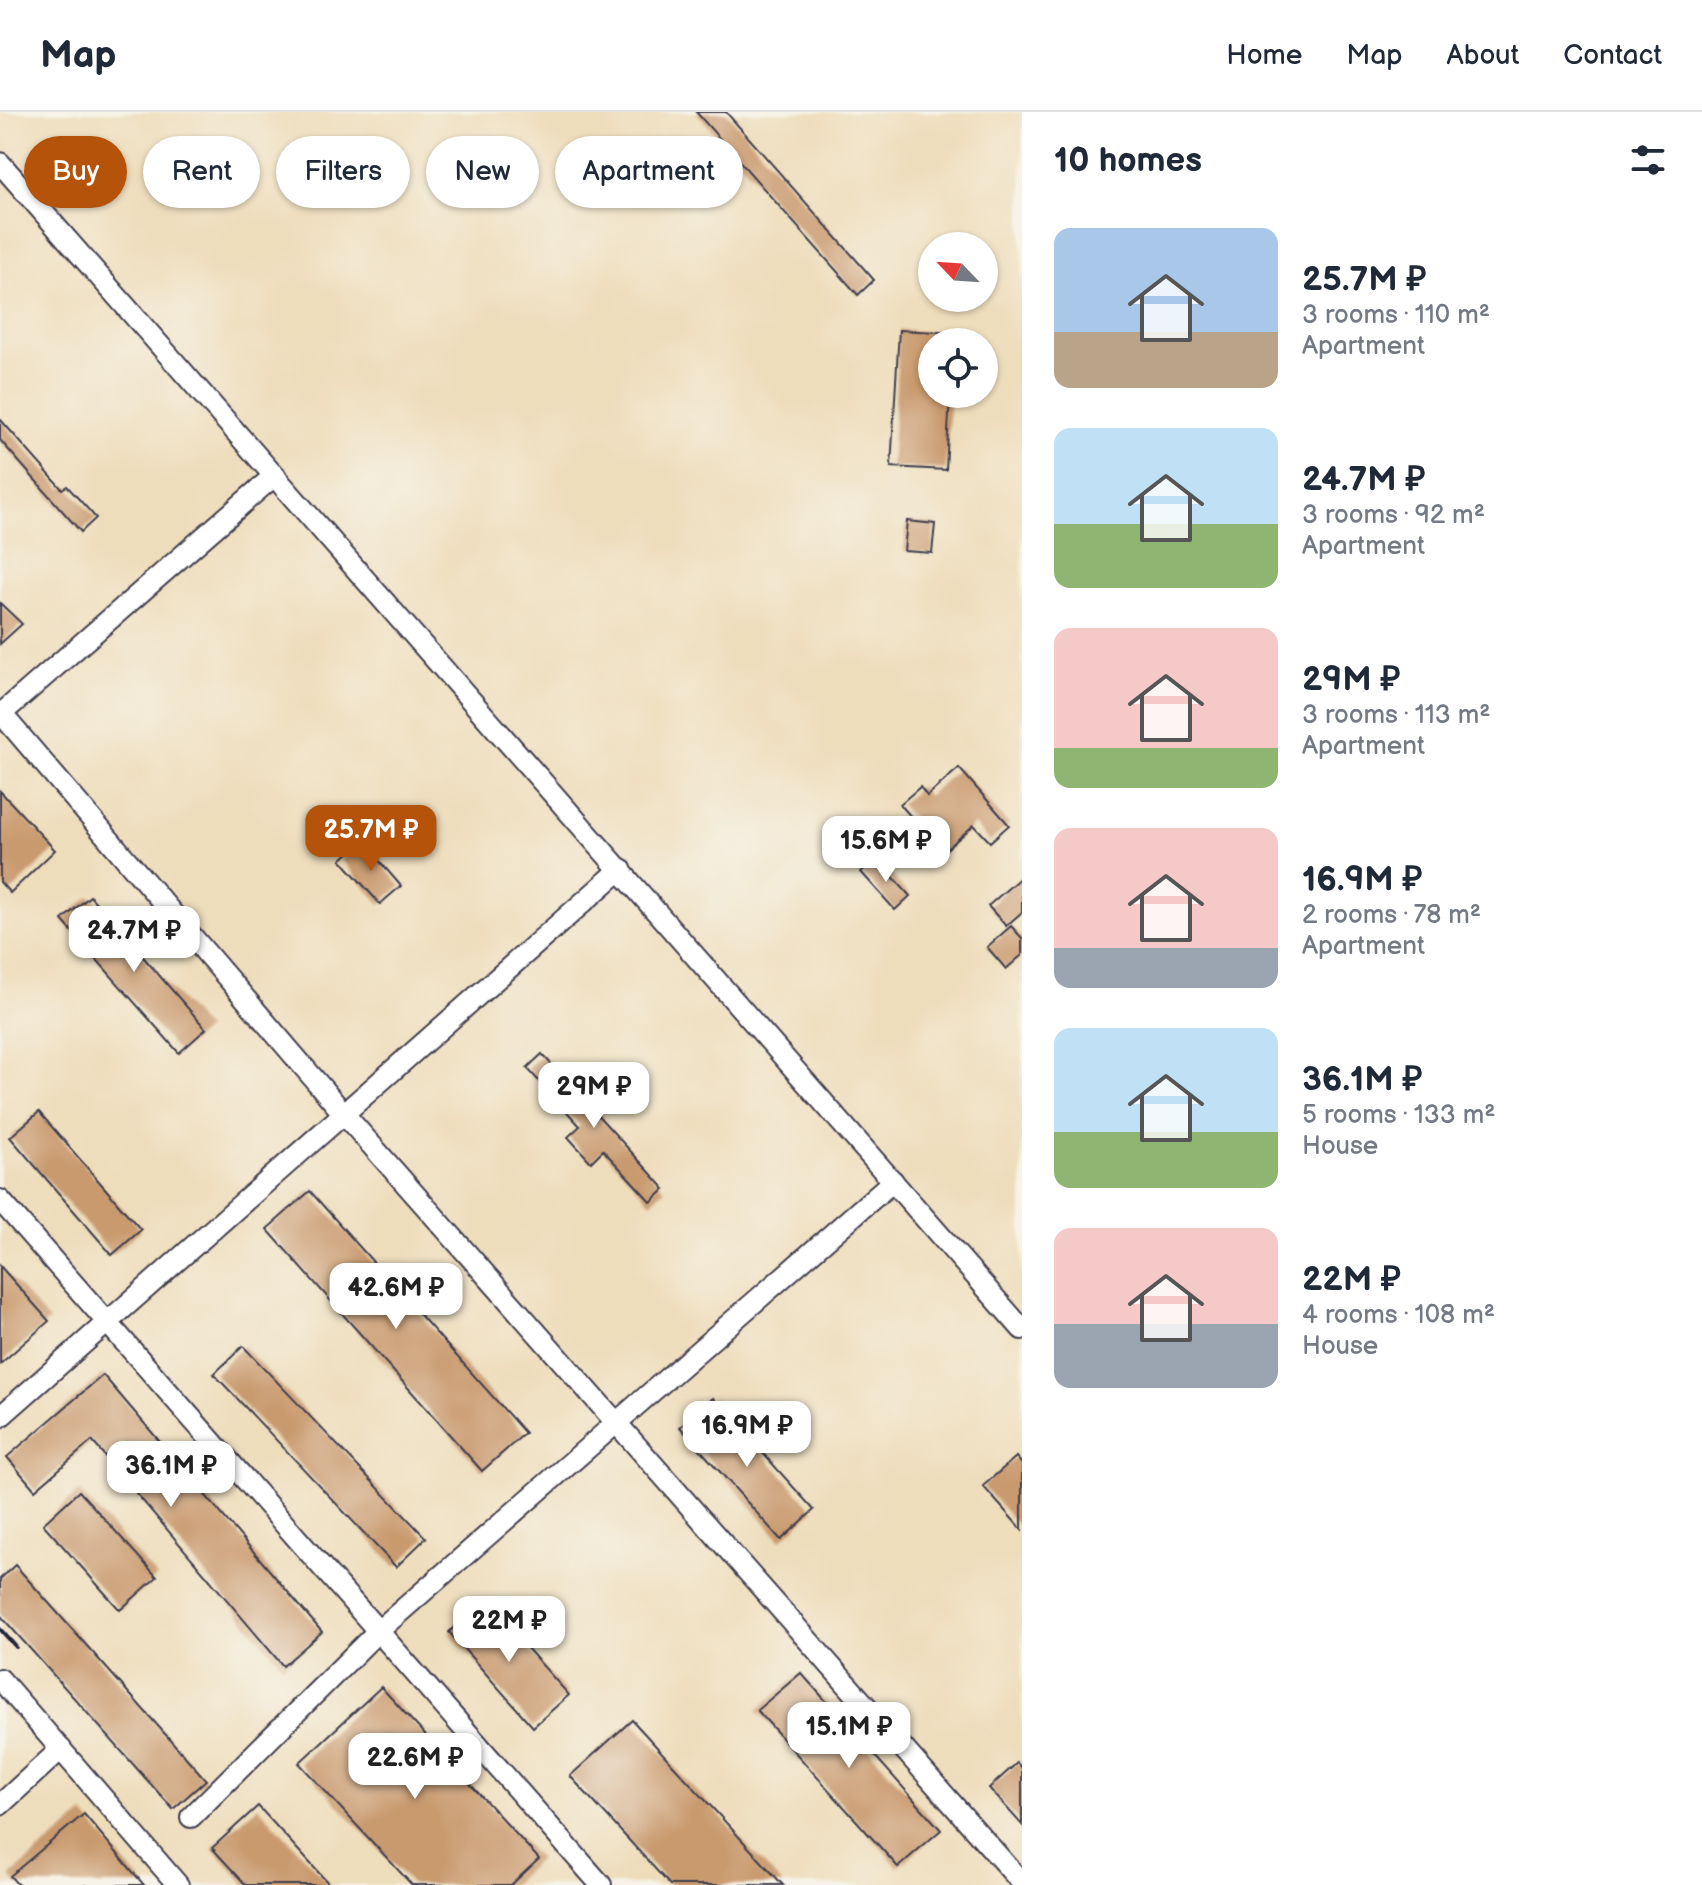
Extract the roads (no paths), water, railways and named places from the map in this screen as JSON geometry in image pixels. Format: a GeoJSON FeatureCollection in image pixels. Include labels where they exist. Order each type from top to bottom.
{"type":"FeatureCollection","features":[{"type":"Feature","properties":{"kind":"lane"},"geometry":{"type":"LineString","coordinates":[[0,163],[1022,1329]]}},
{"type":"Feature","properties":{"kind":"lane"},"geometry":{"type":"LineString","coordinates":[[275,475],[1,714],[344,1114],[1022,1883]]}},
{"type":"Feature","properties":{"kind":"lane"},"geometry":{"type":"LineString","coordinates":[[0,1417],[621,869]]}},
{"type":"Feature","properties":{"kind":"lane"},"geometry":{"type":"LineString","coordinates":[[191,1817],[377,1632],[893,1181]]}},
{"type":"Feature","properties":{"kind":"lane"},"geometry":{"type":"LineString","coordinates":[[0,1200],[601,1885]]}},
{"type":"Feature","properties":{"kind":"lane"},"geometry":{"type":"LineString","coordinates":[[0,1679],[178,1885]]}},
{"type":"Feature","properties":{"kind":"lane"},"geometry":{"type":"LineString","coordinates":[[0,1805],[61,1749]]}},
{"type":"Feature","properties":{"kind":"railway"},"geometry":{"type":"LineString","coordinates":[[0,1629],[16,1647]]}}]}
